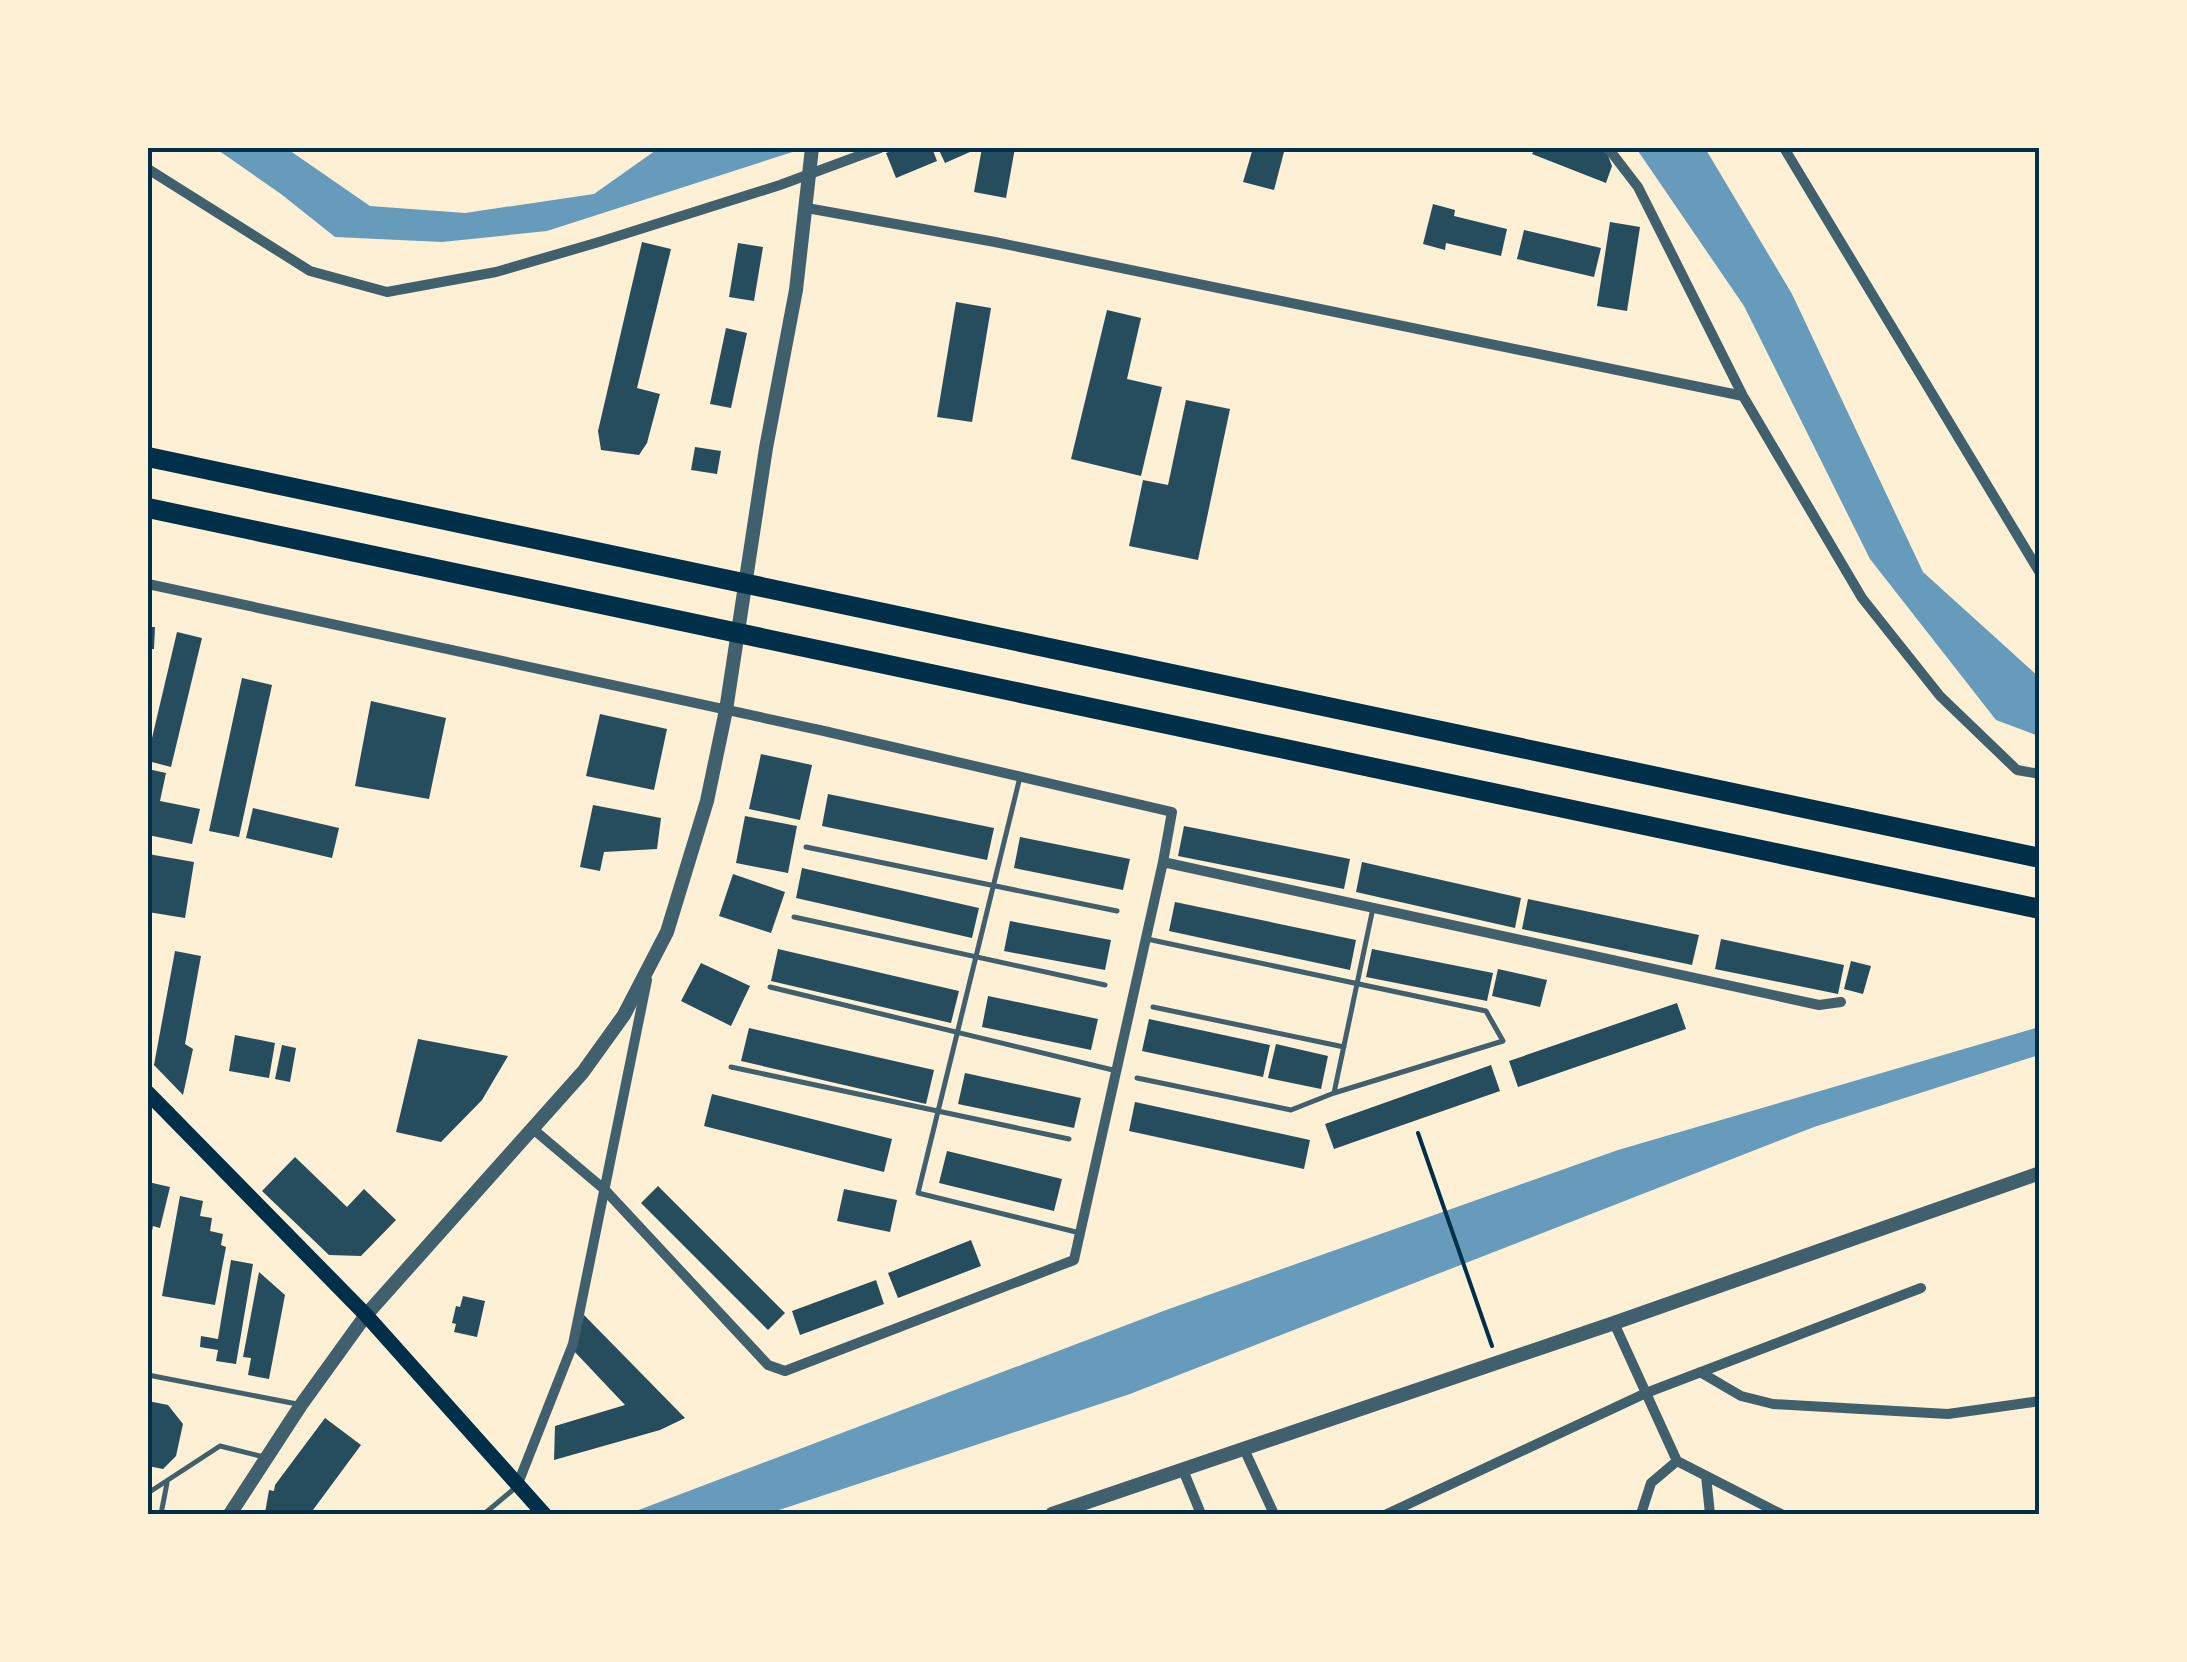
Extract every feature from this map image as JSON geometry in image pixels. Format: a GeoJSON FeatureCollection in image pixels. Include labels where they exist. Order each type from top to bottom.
{"type":"FeatureCollection","features":[{"type":"Feature","properties":{"kind":"highway"},"geometry":{"type":"LineString","coordinates":[[148,457],[2040,858]]}},
{"type":"Feature","properties":{"kind":"highway"},"geometry":{"type":"LineString","coordinates":[[148,508],[2040,909]]}},
{"type":"Feature","properties":{"kind":"main road"},"geometry":{"type":"LineString","coordinates":[[148,1093],[366,1315],[544,1514]]}},
{"type":"Feature","properties":{"kind":"street"},"geometry":{"type":"LineString","coordinates":[[230,1514],[366,1315],[584,1072],[624,1015],[667,932],[690,866],[726,710],[808,200],[812,148]]}},
{"type":"Feature","properties":{"kind":"street"},"geometry":{"type":"LineString","coordinates":[[148,169],[310,271],[387,292],[496,272],[599,242],[780,185],[880,148]]}},
{"type":"Feature","properties":{"kind":"street"},"geometry":{"type":"LineString","coordinates":[[1608,148],[1638,187],[1744,396],[1862,598],[1940,696],[2017,770],[2040,774]]}},
{"type":"Feature","properties":{"kind":"street"},"geometry":{"type":"LineString","coordinates":[[1784,148],[2040,574]]}},
{"type":"Feature","properties":{"kind":"street"},"geometry":{"type":"LineString","coordinates":[[808,200],[1744,396]]}},
{"type":"Feature","properties":{"kind":"street"},"geometry":{"type":"LineString","coordinates":[[148,584],[1172,812],[1074,1260],[785,1371],[768,1365],[605,1190],[533,1129]]}},
{"type":"Feature","properties":{"kind":"street"},"geometry":{"type":"LineString","coordinates":[[1163,862],[1819,1005],[1841,1002]]}},
{"type":"Feature","properties":{"kind":"street"},"geometry":{"type":"LineString","coordinates":[[517,1486],[573,1344],[650,964]]}},
{"type":"Feature","properties":{"kind":"street"},"geometry":{"type":"LineString","coordinates":[[1052,1514],[1614,1323],[2040,1172]]}},
{"type":"Feature","properties":{"kind":"street"},"geometry":{"type":"LineString","coordinates":[[1387,1514],[1646,1393],[1922,1288]]}},
{"type":"Feature","properties":{"kind":"street"},"geometry":{"type":"LineString","coordinates":[[1614,1323],[1677,1461],[1781,1514]]}},
{"type":"Feature","properties":{"kind":"street"},"geometry":{"type":"LineString","coordinates":[[1700,1372],[1741,1396],[1773,1404],[1948,1414],[2040,1401]]}},
{"type":"Feature","properties":{"kind":"street"},"geometry":{"type":"LineString","coordinates":[[1244,1449],[1274,1514]]}},
{"type":"Feature","properties":{"kind":"street"},"geometry":{"type":"LineString","coordinates":[[1642,1514],[1651,1484],[1677,1461]]}},
{"type":"Feature","properties":{"kind":"street"},"geometry":{"type":"LineString","coordinates":[[1183,1470],[1201,1514]]}},
{"type":"Feature","properties":{"kind":"street"},"geometry":{"type":"LineString","coordinates":[[1706,1476],[1710,1514]]}},
{"type":"Feature","properties":{"kind":"lane"},"geometry":{"type":"LineString","coordinates":[[1020,777],[918,1193],[1080,1233]]}},
{"type":"Feature","properties":{"kind":"lane"},"geometry":{"type":"LineString","coordinates":[[806,847],[1117,910]]}},
{"type":"Feature","properties":{"kind":"lane"},"geometry":{"type":"LineString","coordinates":[[1334,1094],[1373,908]]}},
{"type":"Feature","properties":{"kind":"lane"},"geometry":{"type":"LineString","coordinates":[[794,917],[1106,985]]}},
{"type":"Feature","properties":{"kind":"lane"},"geometry":{"type":"LineString","coordinates":[[1137,1078],[1292,1110],[1503,1041],[1486,1011],[1146,938]]}},
{"type":"Feature","properties":{"kind":"lane"},"geometry":{"type":"LineString","coordinates":[[770,987],[1116,1071]]}},
{"type":"Feature","properties":{"kind":"lane"},"geometry":{"type":"LineString","coordinates":[[1153,1007],[1344,1048]]}},
{"type":"Feature","properties":{"kind":"lane"},"geometry":{"type":"LineString","coordinates":[[730,1067],[1069,1139]]}},
{"type":"Feature","properties":{"kind":"lane"},"geometry":{"type":"LineString","coordinates":[[148,1374],[302,1405]]}},
{"type":"Feature","properties":{"kind":"lane"},"geometry":{"type":"LineString","coordinates":[[148,1493],[220,1446],[266,1457]]}},
{"type":"Feature","properties":{"kind":"lane"},"geometry":{"type":"LineString","coordinates":[[161,1514],[167,1484]]}},
{"type":"Feature","properties":{"kind":"lane"},"geometry":{"type":"LineString","coordinates":[[484,1514],[517,1486]]}},
{"type":"Feature","properties":{"kind":"path"},"geometry":{"type":"LineString","coordinates":[[1418,1133],[1498,1363]]}},
{"type":"Feature","properties":{"kind":"water"},"geometry":{"type":"Polygon","coordinates":[[[215,148],[286,148],[370,206],[465,213],[594,194],[659,148],[805,148],[547,231],[442,242],[335,237],[215,148]]]}},
{"type":"Feature","properties":{"kind":"water"},"geometry":{"type":"Polygon","coordinates":[[[1636,148],[1705,148],[1792,294],[1923,572],[2039,677],[2039,736],[1996,720],[1870,559],[1744,306],[1636,148]]]}},
{"type":"Feature","properties":{"kind":"water"},"geometry":{"type":"Polygon","coordinates":[[[2039,1027],[2039,1055],[1814,1127],[1130,1394],[767,1514],[628,1514],[1166,1310],[1618,1150],[2039,1027]]]}},
{"type":"Feature","properties":{"kind":"building"},"geometry":{"type":"Polygon","coordinates":[[[899,148],[932,148],[937,161],[896,178],[886,153],[899,148]]]}},
{"type":"Feature","properties":{"kind":"building"},"geometry":{"type":"Polygon","coordinates":[[[938,148],[969,148],[970,152],[945,163],[938,148]]]}},
{"type":"Feature","properties":{"kind":"building"},"geometry":{"type":"Polygon","coordinates":[[[982,148],[1015,148],[1006,198],[974,192],[982,148]]]}},
{"type":"Feature","properties":{"kind":"building"},"geometry":{"type":"Polygon","coordinates":[[[1253,148],[1284,152],[1274,190],[1243,182],[1253,148]]]}},
{"type":"Feature","properties":{"kind":"building"},"geometry":{"type":"Polygon","coordinates":[[[1535,148],[1594,148],[1607,153],[1612,166],[1606,183],[1532,154],[1535,148]]]}},
{"type":"Feature","properties":{"kind":"building"},"geometry":{"type":"Polygon","coordinates":[[[1433,204],[1455,210],[1454,216],[1507,229],[1501,256],[1446,243],[1445,250],[1423,244],[1433,204]]]}},
{"type":"Feature","properties":{"kind":"building"},"geometry":{"type":"Polygon","coordinates":[[[1610,222],[1640,227],[1627,311],[1597,306],[1610,222]]]}},
{"type":"Feature","properties":{"kind":"building"},"geometry":{"type":"Polygon","coordinates":[[[1524,230],[1601,248],[1594,277],[1517,259],[1524,230]]]}},
{"type":"Feature","properties":{"kind":"building"},"geometry":{"type":"Polygon","coordinates":[[[642,242],[671,249],[637,388],[660,394],[647,443],[639,455],[601,450],[598,431],[642,242]]]}},
{"type":"Feature","properties":{"kind":"building"},"geometry":{"type":"Polygon","coordinates":[[[738,243],[763,247],[754,301],[729,297],[738,243]]]}},
{"type":"Feature","properties":{"kind":"building"},"geometry":{"type":"Polygon","coordinates":[[[956,302],[991,308],[972,422],[937,417],[956,302]]]}},
{"type":"Feature","properties":{"kind":"building"},"geometry":{"type":"Polygon","coordinates":[[[1107,310],[1141,318],[1127,379],[1162,387],[1141,476],[1071,459],[1107,310]]]}},
{"type":"Feature","properties":{"kind":"building"},"geometry":{"type":"Polygon","coordinates":[[[726,328],[747,333],[731,408],[710,404],[726,328]]]}},
{"type":"Feature","properties":{"kind":"building"},"geometry":{"type":"Polygon","coordinates":[[[1186,400],[1230,409],[1198,560],[1129,546],[1143,480],[1168,485],[1186,400]]]}},
{"type":"Feature","properties":{"kind":"building"},"geometry":{"type":"Polygon","coordinates":[[[695,447],[721,451],[717,474],[691,470],[695,447]]]}},
{"type":"Feature","properties":{"kind":"building"},"geometry":{"type":"Polygon","coordinates":[[[148,627],[155,627],[154,649],[148,649],[148,627]]]}},
{"type":"Feature","properties":{"kind":"building"},"geometry":{"type":"Polygon","coordinates":[[[177,632],[202,638],[171,767],[148,761],[148,755],[177,632]]]}},
{"type":"Feature","properties":{"kind":"building"},"geometry":{"type":"Polygon","coordinates":[[[242,678],[272,685],[239,837],[209,831],[242,678]]]}},
{"type":"Feature","properties":{"kind":"building"},"geometry":{"type":"Polygon","coordinates":[[[371,701],[446,718],[429,799],[355,786],[371,701]]]}},
{"type":"Feature","properties":{"kind":"building"},"geometry":{"type":"Polygon","coordinates":[[[600,714],[667,729],[654,790],[586,776],[600,714]]]}},
{"type":"Feature","properties":{"kind":"building"},"geometry":{"type":"Polygon","coordinates":[[[761,754],[812,765],[800,820],[749,809],[761,754]]]}},
{"type":"Feature","properties":{"kind":"building"},"geometry":{"type":"Polygon","coordinates":[[[148,769],[166,773],[160,801],[200,809],[192,844],[148,835],[148,769]]]}},
{"type":"Feature","properties":{"kind":"building"},"geometry":{"type":"Polygon","coordinates":[[[828,794],[994,828],[987,860],[822,826],[828,794]]]}},
{"type":"Feature","properties":{"kind":"building"},"geometry":{"type":"Polygon","coordinates":[[[593,805],[661,818],[657,849],[604,852],[600,871],[580,867],[593,805]]]}},
{"type":"Feature","properties":{"kind":"building"},"geometry":{"type":"Polygon","coordinates":[[[253,808],[339,828],[332,858],[246,838],[253,808]]]}},
{"type":"Feature","properties":{"kind":"building"},"geometry":{"type":"Polygon","coordinates":[[[745,816],[797,826],[788,873],[736,863],[745,816]]]}},
{"type":"Feature","properties":{"kind":"building"},"geometry":{"type":"Polygon","coordinates":[[[1184,826],[1350,859],[1344,889],[1178,856],[1184,826]]]}},
{"type":"Feature","properties":{"kind":"building"},"geometry":{"type":"Polygon","coordinates":[[[1020,837],[1130,859],[1123,890],[1014,868],[1020,837]]]}},
{"type":"Feature","properties":{"kind":"building"},"geometry":{"type":"Polygon","coordinates":[[[148,854],[194,862],[185,918],[148,912],[148,854]]]}},
{"type":"Feature","properties":{"kind":"building"},"geometry":{"type":"Polygon","coordinates":[[[1362,862],[1521,898],[1515,928],[1356,892],[1362,862]]]}},
{"type":"Feature","properties":{"kind":"building"},"geometry":{"type":"Polygon","coordinates":[[[802,868],[979,908],[972,938],[796,898],[802,868]]]}},
{"type":"Feature","properties":{"kind":"building"},"geometry":{"type":"Polygon","coordinates":[[[733,874],[785,892],[771,933],[719,916],[733,874]]]}},
{"type":"Feature","properties":{"kind":"building"},"geometry":{"type":"Polygon","coordinates":[[[1528,899],[1699,935],[1692,965],[1522,929],[1528,899]]]}},
{"type":"Feature","properties":{"kind":"building"},"geometry":{"type":"Polygon","coordinates":[[[1175,902],[1356,940],[1350,970],[1169,931],[1175,902]]]}},
{"type":"Feature","properties":{"kind":"building"},"geometry":{"type":"Polygon","coordinates":[[[1010,921],[1111,940],[1105,970],[1004,951],[1010,921]]]}},
{"type":"Feature","properties":{"kind":"building"},"geometry":{"type":"Polygon","coordinates":[[[1721,939],[1844,965],[1838,994],[1715,969],[1721,939]]]}},
{"type":"Feature","properties":{"kind":"building"},"geometry":{"type":"Polygon","coordinates":[[[778,949],[959,991],[951,1023],[771,981],[778,949]]]}},
{"type":"Feature","properties":{"kind":"building"},"geometry":{"type":"Polygon","coordinates":[[[1372,949],[1493,973],[1487,1001],[1366,977],[1372,949]]]}},
{"type":"Feature","properties":{"kind":"building"},"geometry":{"type":"Polygon","coordinates":[[[175,951],[201,956],[185,1044],[193,1049],[183,1095],[154,1065],[175,951]]]}},
{"type":"Feature","properties":{"kind":"building"},"geometry":{"type":"Polygon","coordinates":[[[1851,961],[1871,966],[1863,994],[1844,989],[1851,961]]]}},
{"type":"Feature","properties":{"kind":"building"},"geometry":{"type":"Polygon","coordinates":[[[701,963],[750,986],[731,1026],[681,1001],[701,963]]]}},
{"type":"Feature","properties":{"kind":"building"},"geometry":{"type":"Polygon","coordinates":[[[1498,969],[1547,980],[1540,1007],[1492,996],[1498,969]]]}},
{"type":"Feature","properties":{"kind":"building"},"geometry":{"type":"Polygon","coordinates":[[[988,996],[1098,1019],[1091,1050],[982,1027],[988,996]]]}},
{"type":"Feature","properties":{"kind":"building"},"geometry":{"type":"Polygon","coordinates":[[[1677,1003],[1686,1029],[1518,1087],[1509,1061],[1677,1003]]]}},
{"type":"Feature","properties":{"kind":"building"},"geometry":{"type":"Polygon","coordinates":[[[1149,1019],[1270,1045],[1263,1077],[1142,1051],[1149,1019]]]}},
{"type":"Feature","properties":{"kind":"building"},"geometry":{"type":"Polygon","coordinates":[[[749,1028],[934,1070],[926,1104],[741,1061],[749,1028]]]}},
{"type":"Feature","properties":{"kind":"building"},"geometry":{"type":"Polygon","coordinates":[[[235,1035],[275,1043],[269,1078],[229,1071],[235,1035]]]}},
{"type":"Feature","properties":{"kind":"building"},"geometry":{"type":"Polygon","coordinates":[[[418,1039],[508,1056],[482,1100],[441,1142],[396,1132],[418,1039]]]}},
{"type":"Feature","properties":{"kind":"building"},"geometry":{"type":"Polygon","coordinates":[[[1276,1044],[1328,1056],[1321,1089],[1268,1078],[1276,1044]]]}},
{"type":"Feature","properties":{"kind":"building"},"geometry":{"type":"Polygon","coordinates":[[[282,1045],[296,1048],[290,1082],[275,1079],[282,1045]]]}},
{"type":"Feature","properties":{"kind":"building"},"geometry":{"type":"Polygon","coordinates":[[[1491,1065],[1500,1091],[1334,1149],[1325,1124],[1491,1065]]]}},
{"type":"Feature","properties":{"kind":"building"},"geometry":{"type":"Polygon","coordinates":[[[965,1073],[1081,1098],[1074,1128],[958,1104],[965,1073]]]}},
{"type":"Feature","properties":{"kind":"building"},"geometry":{"type":"Polygon","coordinates":[[[712,1094],[892,1139],[884,1172],[704,1126],[712,1094]]]}},
{"type":"Feature","properties":{"kind":"building"},"geometry":{"type":"Polygon","coordinates":[[[1135,1102],[1310,1140],[1304,1169],[1129,1131],[1135,1102]]]}},
{"type":"Feature","properties":{"kind":"building"},"geometry":{"type":"Polygon","coordinates":[[[947,1151],[1062,1179],[1054,1211],[939,1183],[947,1151]]]}},
{"type":"Feature","properties":{"kind":"building"},"geometry":{"type":"Polygon","coordinates":[[[295,1157],[347,1207],[364,1189],[396,1220],[361,1256],[329,1255],[262,1191],[295,1157]]]}},
{"type":"Feature","properties":{"kind":"building"},"geometry":{"type":"Polygon","coordinates":[[[148,1182],[170,1187],[160,1228],[153,1226],[149,1245],[148,1182]]]}},
{"type":"Feature","properties":{"kind":"building"},"geometry":{"type":"Polygon","coordinates":[[[658,1186],[785,1313],[768,1330],[641,1203],[658,1186]]]}},
{"type":"Feature","properties":{"kind":"building"},"geometry":{"type":"Polygon","coordinates":[[[844,1189],[897,1200],[890,1232],[837,1221],[844,1189]]]}},
{"type":"Feature","properties":{"kind":"building"},"geometry":{"type":"Polygon","coordinates":[[[180,1196],[203,1201],[200,1216],[212,1218],[210,1231],[223,1234],[221,1245],[226,1247],[215,1305],[162,1296],[180,1196]]]}},
{"type":"Feature","properties":{"kind":"building"},"geometry":{"type":"Polygon","coordinates":[[[971,1240],[981,1266],[898,1298],[888,1273],[971,1240]]]}},
{"type":"Feature","properties":{"kind":"building"},"geometry":{"type":"Polygon","coordinates":[[[231,1260],[253,1264],[236,1364],[216,1361],[218,1350],[200,1347],[201,1336],[218,1339],[231,1260]]]}},
{"type":"Feature","properties":{"kind":"building"},"geometry":{"type":"Polygon","coordinates":[[[259,1272],[285,1295],[269,1379],[248,1375],[251,1358],[243,1357],[259,1272]]]}},
{"type":"Feature","properties":{"kind":"building"},"geometry":{"type":"Polygon","coordinates":[[[876,1280],[884,1304],[800,1335],[792,1311],[876,1280]]]}},
{"type":"Feature","properties":{"kind":"building"},"geometry":{"type":"Polygon","coordinates":[[[463,1296],[485,1301],[477,1337],[454,1332],[456,1306],[460,1307],[463,1296]]]}},
{"type":"Feature","properties":{"kind":"building"},"geometry":{"type":"Polygon","coordinates":[[[584,1315],[685,1418],[660,1430],[554,1460],[555,1426],[625,1405],[573,1350],[584,1315]]]}},
{"type":"Feature","properties":{"kind":"building"},"geometry":{"type":"Polygon","coordinates":[[[148,1401],[168,1405],[183,1424],[176,1456],[163,1469],[148,1466],[148,1401]]]}},
{"type":"Feature","properties":{"kind":"building"},"geometry":{"type":"Polygon","coordinates":[[[325,1418],[361,1445],[310,1514],[265,1513],[269,1490],[274,1491],[325,1418]]]}}]}
